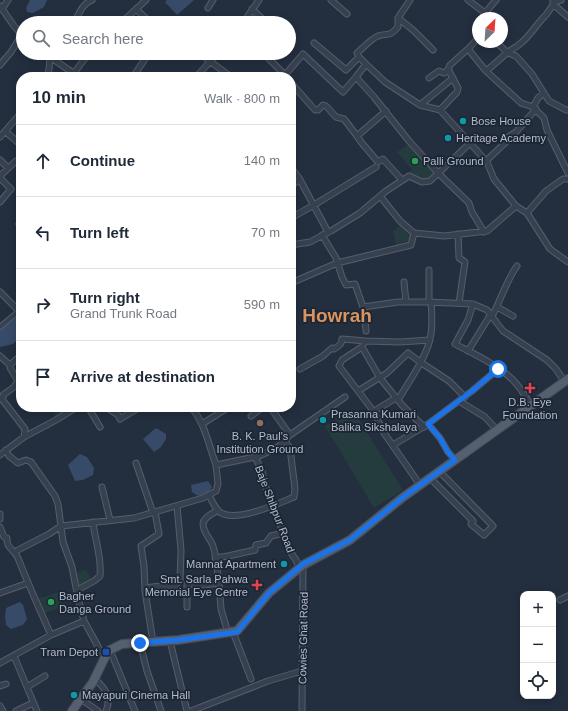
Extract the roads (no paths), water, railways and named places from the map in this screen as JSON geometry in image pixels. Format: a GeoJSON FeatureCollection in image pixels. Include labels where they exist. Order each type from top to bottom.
{"type":"FeatureCollection","features":[{"type":"Feature","properties":{"kind":"main road"},"geometry":{"type":"LineString","coordinates":[[72,711],[95,679],[108,653],[122,644],[170,641],[237,632],[269,593],[301,566],[350,540],[420,485],[532,406],[566,380]]}},
{"type":"Feature","properties":{"kind":"street"},"geometry":{"type":"LineString","coordinates":[[8,0],[1,8],[16,27]]}},
{"type":"Feature","properties":{"kind":"street"},"geometry":{"type":"LineString","coordinates":[[77,16],[82,6],[92,0]]}},
{"type":"Feature","properties":{"kind":"street"},"geometry":{"type":"LineString","coordinates":[[128,16],[146,0]]}},
{"type":"Feature","properties":{"kind":"street"},"geometry":{"type":"LineString","coordinates":[[208,8],[213,0]]}},
{"type":"Feature","properties":{"kind":"street"},"geometry":{"type":"LineString","coordinates":[[248,16],[259,0]]}},
{"type":"Feature","properties":{"kind":"street"},"geometry":{"type":"LineString","coordinates":[[331,0],[347,14]]}},
{"type":"Feature","properties":{"kind":"street"},"geometry":{"type":"LineString","coordinates":[[410,0],[398,18],[398,27],[392,33],[384,36],[377,36],[357,53],[359,57],[385,82],[420,105],[440,110],[486,161],[494,179],[516,206],[527,212],[550,249],[568,262]]}},
{"type":"Feature","properties":{"kind":"street"},"geometry":{"type":"LineString","coordinates":[[468,0],[484,12]]}},
{"type":"Feature","properties":{"kind":"street"},"geometry":{"type":"LineString","coordinates":[[486,12],[496,0]]}},
{"type":"Feature","properties":{"kind":"street"},"geometry":{"type":"LineString","coordinates":[[486,71],[508,52],[521,44],[539,21],[546,16],[553,2],[562,0]]}},
{"type":"Feature","properties":{"kind":"street"},"geometry":{"type":"LineString","coordinates":[[553,2],[568,17]]}},
{"type":"Feature","properties":{"kind":"street"},"geometry":{"type":"LineString","coordinates":[[136,9],[144,16]]}},
{"type":"Feature","properties":{"kind":"street"},"geometry":{"type":"LineString","coordinates":[[252,9],[260,16]]}},
{"type":"Feature","properties":{"kind":"street"},"geometry":{"type":"LineString","coordinates":[[398,18],[413,30],[433,50]]}},
{"type":"Feature","properties":{"kind":"street"},"geometry":{"type":"LineString","coordinates":[[314,43],[346,70],[359,57]]}},
{"type":"Feature","properties":{"kind":"street"},"geometry":{"type":"LineString","coordinates":[[0,66],[16,44]]}},
{"type":"Feature","properties":{"kind":"street"},"geometry":{"type":"LineString","coordinates":[[440,110],[457,92],[458,88],[448,69],[450,65],[472,45]]}},
{"type":"Feature","properties":{"kind":"street"},"geometry":{"type":"LineString","coordinates":[[503,48],[516,56],[532,74],[549,101],[568,110]]}},
{"type":"Feature","properties":{"kind":"street"},"geometry":{"type":"LineString","coordinates":[[468,49],[486,71],[521,103],[535,108],[544,118],[547,130],[568,173]]}},
{"type":"Feature","properties":{"kind":"street"},"geometry":{"type":"LineString","coordinates":[[289,72],[303,54],[343,92],[366,64]]}},
{"type":"Feature","properties":{"kind":"street"},"geometry":{"type":"LineString","coordinates":[[48,72],[50,60]]}},
{"type":"Feature","properties":{"kind":"street"},"geometry":{"type":"LineString","coordinates":[[57,60],[73,72]]}},
{"type":"Feature","properties":{"kind":"street"},"geometry":{"type":"LineString","coordinates":[[75,72],[84,60]]}},
{"type":"Feature","properties":{"kind":"street"},"geometry":{"type":"LineString","coordinates":[[137,72],[145,60]]}},
{"type":"Feature","properties":{"kind":"street"},"geometry":{"type":"LineString","coordinates":[[208,60],[224,72]]}},
{"type":"Feature","properties":{"kind":"street"},"geometry":{"type":"LineString","coordinates":[[270,60],[282,72]]}},
{"type":"Feature","properties":{"kind":"street"},"geometry":{"type":"LineString","coordinates":[[201,72],[210,62]]}},
{"type":"Feature","properties":{"kind":"street"},"geometry":{"type":"LineString","coordinates":[[429,78],[439,71],[444,73],[449,70]]}},
{"type":"Feature","properties":{"kind":"street"},"geometry":{"type":"LineString","coordinates":[[356,77],[386,111],[409,141],[438,173],[469,203],[472,212],[484,232]]}},
{"type":"Feature","properties":{"kind":"street"},"geometry":{"type":"LineString","coordinates":[[420,105],[453,78]]}},
{"type":"Feature","properties":{"kind":"street"},"geometry":{"type":"LineString","coordinates":[[296,89],[315,110],[318,110],[323,105],[326,106],[336,117],[344,119],[378,162],[384,159],[402,180]]}},
{"type":"Feature","properties":{"kind":"street"},"geometry":{"type":"LineString","coordinates":[[486,161],[506,142],[505,139],[507,137],[510,137],[516,132],[535,108],[538,98],[544,93]]}},
{"type":"Feature","properties":{"kind":"street"},"geometry":{"type":"LineString","coordinates":[[357,136],[386,111]]}},
{"type":"Feature","properties":{"kind":"street"},"geometry":{"type":"LineString","coordinates":[[0,137],[16,119]]}},
{"type":"Feature","properties":{"kind":"street"},"geometry":{"type":"LineString","coordinates":[[5,131],[16,141]]}},
{"type":"Feature","properties":{"kind":"street"},"geometry":{"type":"LineString","coordinates":[[296,244],[310,242],[360,213],[380,196],[409,176],[422,182],[430,181],[470,143]]}},
{"type":"Feature","properties":{"kind":"street"},"geometry":{"type":"LineString","coordinates":[[0,160],[8,168]]}},
{"type":"Feature","properties":{"kind":"street"},"geometry":{"type":"LineString","coordinates":[[0,202],[11,189],[0,177],[16,161]]}},
{"type":"Feature","properties":{"kind":"street"},"geometry":{"type":"LineString","coordinates":[[296,215],[314,206],[376,167]]}},
{"type":"Feature","properties":{"kind":"street"},"geometry":{"type":"LineString","coordinates":[[296,174],[328,232]]}},
{"type":"Feature","properties":{"kind":"street"},"geometry":{"type":"LineString","coordinates":[[527,212],[546,191],[563,179],[568,179]]}},
{"type":"Feature","properties":{"kind":"street"},"geometry":{"type":"LineString","coordinates":[[296,182],[300,180]]}},
{"type":"Feature","properties":{"kind":"street"},"geometry":{"type":"LineString","coordinates":[[380,196],[400,221],[414,233],[444,236],[487,231],[516,206]]}},
{"type":"Feature","properties":{"kind":"street"},"geometry":{"type":"LineString","coordinates":[[296,281],[337,263],[411,245],[414,233]]}},
{"type":"Feature","properties":{"kind":"street"},"geometry":{"type":"LineString","coordinates":[[458,234],[459,258],[465,262],[459,303]]}},
{"type":"Feature","properties":{"kind":"street"},"geometry":{"type":"LineString","coordinates":[[322,235],[337,263],[346,285],[355,284],[364,307],[366,331]]}},
{"type":"Feature","properties":{"kind":"street"},"geometry":{"type":"LineString","coordinates":[[468,351],[497,307],[510,275],[517,266]]}},
{"type":"Feature","properties":{"kind":"street"},"geometry":{"type":"LineString","coordinates":[[373,412],[396,399],[426,351],[432,328],[429,270]]}},
{"type":"Feature","properties":{"kind":"street"},"geometry":{"type":"LineString","coordinates":[[404,282],[406,302]]}},
{"type":"Feature","properties":{"kind":"street"},"geometry":{"type":"LineString","coordinates":[[0,292],[16,308]]}},
{"type":"Feature","properties":{"kind":"street"},"geometry":{"type":"LineString","coordinates":[[364,307],[406,302],[473,304],[487,310],[504,331],[547,360],[566,380]]}},
{"type":"Feature","properties":{"kind":"street"},"geometry":{"type":"LineString","coordinates":[[473,304],[468,320],[455,344],[498,369],[513,380],[524,393],[532,406]]}},
{"type":"Feature","properties":{"kind":"street"},"geometry":{"type":"LineString","coordinates":[[497,307],[513,316]]}},
{"type":"Feature","properties":{"kind":"street"},"geometry":{"type":"LineString","coordinates":[[0,327],[16,315]]}},
{"type":"Feature","properties":{"kind":"street"},"geometry":{"type":"LineString","coordinates":[[300,369],[323,356],[332,348],[334,349],[341,344],[342,339],[400,342],[430,340]]}},
{"type":"Feature","properties":{"kind":"street"},"geometry":{"type":"LineString","coordinates":[[366,341],[362,347],[342,360],[339,366],[373,412],[382,430],[420,485]]}},
{"type":"Feature","properties":{"kind":"street"},"geometry":{"type":"LineString","coordinates":[[362,347],[380,378],[396,399],[440,438],[448,452],[455,460]]}},
{"type":"Feature","properties":{"kind":"street"},"geometry":{"type":"LineString","coordinates":[[358,391],[380,378],[408,353],[449,382],[465,396]]}},
{"type":"Feature","properties":{"kind":"street"},"geometry":{"type":"LineString","coordinates":[[0,356],[10,365],[10,368],[16,378]]}},
{"type":"Feature","properties":{"kind":"street"},"geometry":{"type":"LineString","coordinates":[[10,365],[16,360]]}},
{"type":"Feature","properties":{"kind":"street"},"geometry":{"type":"LineString","coordinates":[[393,445],[426,426],[498,369]]}},
{"type":"Feature","properties":{"kind":"street"},"geometry":{"type":"LineString","coordinates":[[16,384],[3,395],[2,398],[25,429],[24,437]]}},
{"type":"Feature","properties":{"kind":"street"},"geometry":{"type":"LineString","coordinates":[[255,458],[278,447],[290,435],[346,397]]}},
{"type":"Feature","properties":{"kind":"street"},"geometry":{"type":"LineString","coordinates":[[458,401],[486,417],[497,430]]}},
{"type":"Feature","properties":{"kind":"street"},"geometry":{"type":"LineString","coordinates":[[0,455],[24,437],[69,412]]}},
{"type":"Feature","properties":{"kind":"street"},"geometry":{"type":"LineString","coordinates":[[90,412],[100,427]]}},
{"type":"Feature","properties":{"kind":"street"},"geometry":{"type":"LineString","coordinates":[[114,412],[118,415],[120,419],[132,412]]}},
{"type":"Feature","properties":{"kind":"street"},"geometry":{"type":"LineString","coordinates":[[16,552],[61,526],[134,518],[177,506],[209,495],[216,491],[218,484],[216,465],[202,424],[195,412]]}},
{"type":"Feature","properties":{"kind":"street"},"geometry":{"type":"LineString","coordinates":[[202,424],[221,412]]}},
{"type":"Feature","properties":{"kind":"street"},"geometry":{"type":"LineString","coordinates":[[251,416],[256,412]]}},
{"type":"Feature","properties":{"kind":"street"},"geometry":{"type":"LineString","coordinates":[[274,412],[290,435]]}},
{"type":"Feature","properties":{"kind":"street"},"geometry":{"type":"LineString","coordinates":[[209,495],[222,514],[240,516],[294,497],[295,489],[290,448],[285,441]]}},
{"type":"Feature","properties":{"kind":"street"},"geometry":{"type":"LineString","coordinates":[[6,450],[9,456],[18,463],[26,460],[31,462],[58,504],[63,542],[72,567],[84,621],[101,652],[108,653],[135,711]]}},
{"type":"Feature","properties":{"kind":"street","name":"Baje Shibpur Road"},"geometry":{"type":"LineString","coordinates":[[216,465],[255,458],[262,472],[291,553],[301,566]]}},
{"type":"Feature","properties":{"kind":"street"},"geometry":{"type":"LineString","coordinates":[[136,463],[154,512],[159,534],[141,546],[145,588],[153,642]]}},
{"type":"Feature","properties":{"kind":"street"},"geometry":{"type":"LineString","coordinates":[[430,478],[473,521],[470,524],[484,535],[493,526],[439,471]]}},
{"type":"Feature","properties":{"kind":"street"},"geometry":{"type":"LineString","coordinates":[[102,487],[110,520]]}},
{"type":"Feature","properties":{"kind":"street"},"geometry":{"type":"LineString","coordinates":[[145,588],[176,586],[180,581],[181,550],[177,506]]}},
{"type":"Feature","properties":{"kind":"street"},"geometry":{"type":"LineString","coordinates":[[218,510],[205,518],[203,523],[206,533],[212,543],[219,583],[221,609],[252,679]]}},
{"type":"Feature","properties":{"kind":"street"},"geometry":{"type":"LineString","coordinates":[[0,514],[0,519]]}},
{"type":"Feature","properties":{"kind":"street"},"geometry":{"type":"LineString","coordinates":[[77,590],[100,576],[100,556],[96,543],[93,522]]}},
{"type":"Feature","properties":{"kind":"street"},"geometry":{"type":"LineString","coordinates":[[0,527],[4,537],[7,538],[8,546],[16,552],[51,635]]}},
{"type":"Feature","properties":{"kind":"street"},"geometry":{"type":"LineString","coordinates":[[215,558],[255,550],[256,545],[266,543],[271,536],[284,532]]}},
{"type":"Feature","properties":{"kind":"street"},"geometry":{"type":"LineString","coordinates":[[0,542],[7,542]]}},
{"type":"Feature","properties":{"kind":"street","name":"Cowies Ghat Road"},"geometry":{"type":"LineString","coordinates":[[301,566],[302,711]]}},
{"type":"Feature","properties":{"kind":"street"},"geometry":{"type":"LineString","coordinates":[[180,581],[187,584],[219,583]]}},
{"type":"Feature","properties":{"kind":"street"},"geometry":{"type":"LineString","coordinates":[[0,593],[28,583]]}},
{"type":"Feature","properties":{"kind":"street"},"geometry":{"type":"LineString","coordinates":[[187,584],[187,607]]}},
{"type":"Feature","properties":{"kind":"street"},"geometry":{"type":"LineString","coordinates":[[560,600],[568,596]]}},
{"type":"Feature","properties":{"kind":"street"},"geometry":{"type":"LineString","coordinates":[[0,663],[51,635],[84,621]]}},
{"type":"Feature","properties":{"kind":"street"},"geometry":{"type":"LineString","coordinates":[[170,641],[187,711]]}},
{"type":"Feature","properties":{"kind":"street"},"geometry":{"type":"LineString","coordinates":[[140,643],[147,671],[161,711]]}},
{"type":"Feature","properties":{"kind":"street"},"geometry":{"type":"LineString","coordinates":[[14,656],[37,711]]}},
{"type":"Feature","properties":{"kind":"street"},"geometry":{"type":"LineString","coordinates":[[191,711],[268,681],[302,671]]}},
{"type":"Feature","properties":{"kind":"street"},"geometry":{"type":"LineString","coordinates":[[26,687],[45,676]]}},
{"type":"Feature","properties":{"kind":"street"},"geometry":{"type":"LineString","coordinates":[[95,679],[108,697],[109,703],[106,711]]}},
{"type":"Feature","properties":{"kind":"street"},"geometry":{"type":"LineString","coordinates":[[0,686],[6,684]]}},
{"type":"Feature","properties":{"kind":"street"},"geometry":{"type":"LineString","coordinates":[[81,699],[98,711]]}},
{"type":"Feature","properties":{"kind":"street"},"geometry":{"type":"LineString","coordinates":[[16,711],[33,703]]}},
{"type":"Feature","properties":{"kind":"street"},"geometry":{"type":"LineString","coordinates":[[0,706],[3,711]]}},
{"type":"Feature","properties":{"kind":"water"},"geometry":{"type":"Polygon","coordinates":[[[30,0],[47,0],[44,7],[33,13],[27,12],[26,8],[30,0]]]}},
{"type":"Feature","properties":{"kind":"water"},"geometry":{"type":"Polygon","coordinates":[[[167,0],[194,0],[177,15],[165,2],[167,0]]]}},
{"type":"Feature","properties":{"kind":"water"},"geometry":{"type":"Polygon","coordinates":[[[16,316],[16,341],[13,344],[0,347],[0,329],[16,316]]]}},
{"type":"Feature","properties":{"kind":"water"},"geometry":{"type":"Polygon","coordinates":[[[156,428],[166,434],[166,439],[161,447],[154,452],[143,439],[156,428]]]}},
{"type":"Feature","properties":{"kind":"water"},"geometry":{"type":"Polygon","coordinates":[[[80,454],[87,457],[94,468],[93,475],[83,480],[75,481],[68,465],[80,454]]]}},
{"type":"Feature","properties":{"kind":"water"},"geometry":{"type":"Polygon","coordinates":[[[208,481],[212,487],[208,493],[198,496],[192,492],[191,485],[208,481]]]}},
{"type":"Feature","properties":{"kind":"water"},"geometry":{"type":"Polygon","coordinates":[[[20,602],[23,605],[27,619],[23,625],[11,629],[6,625],[6,608],[20,602]]]}},
{"type":"Feature","properties":{"kind":"place","name":"Bose House"},"geometry":{"type":"Point","coordinates":[463,121]}},
{"type":"Feature","properties":{"kind":"place","name":"Heritage Academy"},"geometry":{"type":"Point","coordinates":[448,138]}},
{"type":"Feature","properties":{"kind":"place","name":"Palli Ground"},"geometry":{"type":"Point","coordinates":[415,161]}},
{"type":"Feature","properties":{"kind":"place","name":"D.B. Eye Foundation"},"geometry":{"type":"Point","coordinates":[530,388]}},
{"type":"Feature","properties":{"kind":"place","name":"Prasanna Kumari Balika Sikshalaya"},"geometry":{"type":"Point","coordinates":[323,420]}},
{"type":"Feature","properties":{"kind":"place","name":"B. K. Paul's Institution Ground"},"geometry":{"type":"Point","coordinates":[260,423]}},
{"type":"Feature","properties":{"kind":"place","name":"Mannat Apartment"},"geometry":{"type":"Point","coordinates":[284,564]}},
{"type":"Feature","properties":{"kind":"place","name":"Smt. Sarla Pahwa Memorial Eye Centre"},"geometry":{"type":"Point","coordinates":[257,585]}},
{"type":"Feature","properties":{"kind":"place","name":"Bagher Danga Ground"},"geometry":{"type":"Point","coordinates":[51,602]}},
{"type":"Feature","properties":{"kind":"place","name":"Tram Depot"},"geometry":{"type":"Point","coordinates":[106,652]}},
{"type":"Feature","properties":{"kind":"place","name":"Mayapuri Cinema Hall"},"geometry":{"type":"Point","coordinates":[74,695]}},
{"type":"Feature","properties":{"kind":"district","name":"Howrah"},"geometry":{"type":"Point","coordinates":[337,315]}}]}
